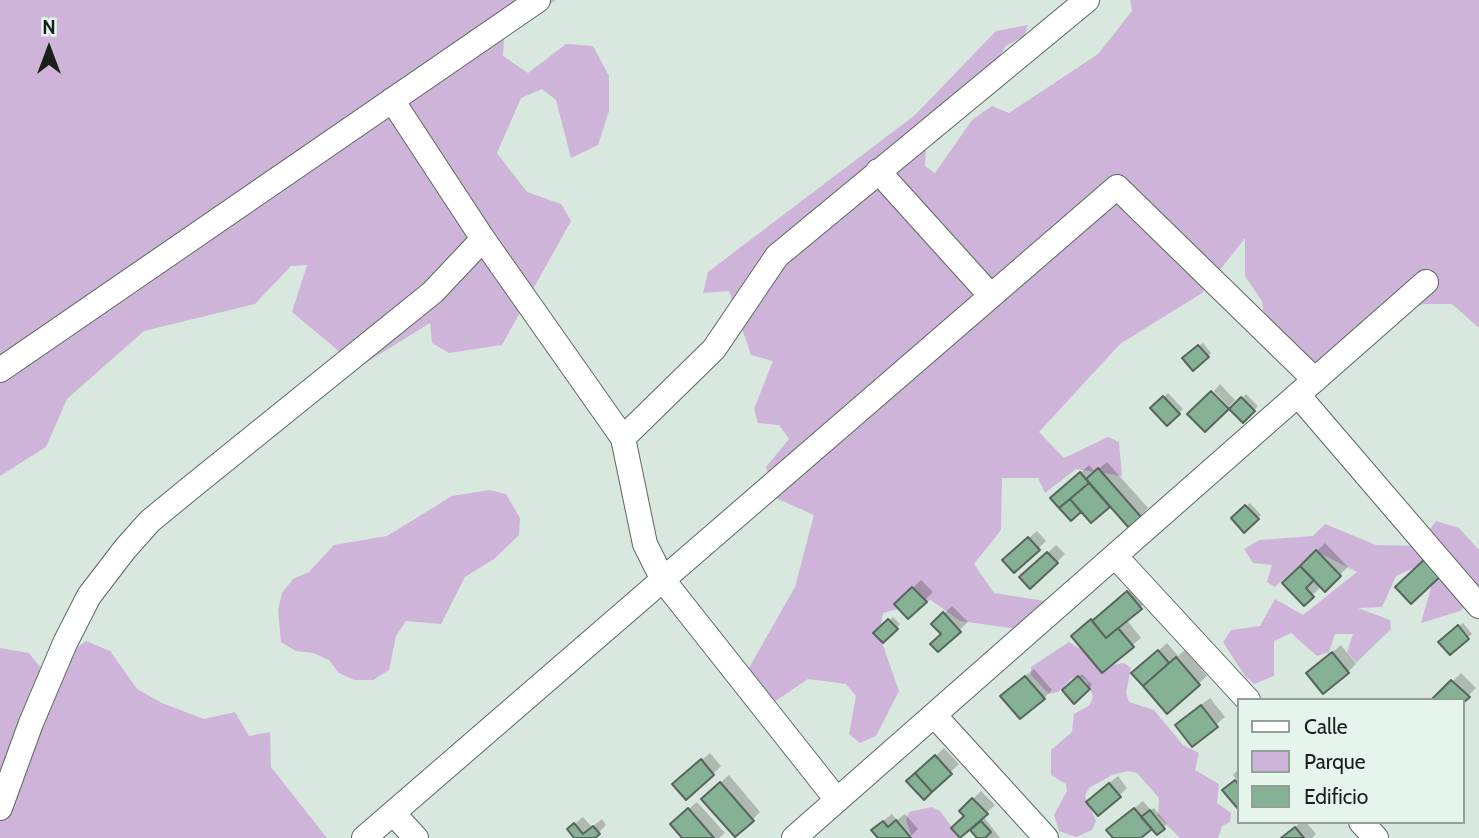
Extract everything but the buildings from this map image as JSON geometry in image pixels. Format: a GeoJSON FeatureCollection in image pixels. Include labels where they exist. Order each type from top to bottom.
{"type":"FeatureCollection","features":[{"type":"Feature","properties":{"kind":"street"},"geometry":{"type":"LineString","coordinates":[[0,370],[538,0]]}},
{"type":"Feature","properties":{"kind":"street"},"geometry":{"type":"LineString","coordinates":[[623,438],[714,349],[777,257],[1087,0]]}},
{"type":"Feature","properties":{"kind":"street"},"geometry":{"type":"LineString","coordinates":[[392,100],[483,239],[623,438],[645,544],[663,580],[837,800]]}},
{"type":"Feature","properties":{"kind":"street"},"geometry":{"type":"LineString","coordinates":[[878,171],[991,296]]}},
{"type":"Feature","properties":{"kind":"street"},"geometry":{"type":"LineString","coordinates":[[364,838],[1117,187],[1306,387],[1479,606]]}},
{"type":"Feature","properties":{"kind":"street"},"geometry":{"type":"LineString","coordinates":[[0,808],[31,723],[65,643],[89,596],[125,549],[169,505],[433,292],[483,239]]}},
{"type":"Feature","properties":{"kind":"street"},"geometry":{"type":"LineString","coordinates":[[794,838],[1426,282]]}},
{"type":"Feature","properties":{"kind":"street"},"geometry":{"type":"LineString","coordinates":[[1115,556],[1246,698]]}},
{"type":"Feature","properties":{"kind":"street"},"geometry":{"type":"LineString","coordinates":[[934,715],[1046,838]]}},
{"type":"Feature","properties":{"kind":"street"},"geometry":{"type":"LineString","coordinates":[[393,813],[416,838]]}},
{"type":"Feature","properties":{"kind":"street"},"geometry":{"type":"LineString","coordinates":[[1363,824],[1376,838]]}},
{"type":"Feature","properties":{"kind":"green space"},"geometry":{"type":"Polygon","coordinates":[[[0,0],[556,0],[504,37],[503,56],[528,73],[566,44],[593,46],[609,76],[609,111],[598,145],[571,158],[556,100],[542,89],[521,98],[497,153],[527,192],[561,204],[571,221],[502,345],[449,353],[432,343],[430,323],[367,362],[347,358],[292,312],[307,265],[291,266],[255,304],[144,331],[67,399],[46,447],[0,476],[0,0]]]}},
{"type":"Feature","properties":{"kind":"green space"},"geometry":{"type":"Polygon","coordinates":[[[1130,0],[1479,0],[1479,328],[1452,304],[1423,304],[1367,327],[1322,372],[1266,331],[1262,301],[1245,276],[1245,238],[1202,293],[1120,344],[1039,432],[1064,458],[1108,437],[1119,442],[1122,476],[1076,469],[1045,493],[1038,478],[1002,478],[1001,530],[974,564],[994,593],[1045,601],[1032,631],[960,621],[931,600],[883,613],[879,634],[899,691],[876,736],[860,743],[849,734],[856,696],[846,684],[808,679],[768,706],[746,673],[795,587],[814,515],[776,498],[766,467],[789,439],[779,425],[758,423],[754,409],[773,361],[751,355],[729,291],[703,293],[708,272],[915,115],[996,31],[1028,25],[1024,36],[1006,46],[974,97],[927,130],[925,166],[935,173],[972,120],[992,106],[1009,113],[1098,54],[1132,11],[1130,0]]]}},
{"type":"Feature","properties":{"kind":"green space"},"geometry":{"type":"Polygon","coordinates":[[[489,490],[506,494],[520,518],[519,535],[494,559],[465,577],[441,624],[406,621],[396,636],[389,670],[373,680],[354,680],[339,673],[329,660],[313,653],[296,651],[281,642],[278,610],[282,593],[293,579],[309,572],[334,545],[387,536],[452,496],[489,490]]]}},
{"type":"Feature","properties":{"kind":"green space"},"geometry":{"type":"Polygon","coordinates":[[[1436,521],[1459,528],[1479,550],[1479,593],[1460,611],[1421,623],[1436,570],[1427,562],[1396,576],[1382,607],[1358,608],[1390,620],[1391,629],[1356,663],[1347,652],[1353,634],[1335,634],[1329,652],[1317,656],[1291,633],[1274,641],[1274,676],[1254,684],[1245,676],[1223,642],[1231,630],[1260,626],[1275,599],[1303,615],[1357,572],[1315,551],[1275,587],[1267,582],[1272,565],[1253,563],[1244,549],[1259,540],[1313,536],[1325,524],[1376,545],[1418,546],[1436,521]]]}},
{"type":"Feature","properties":{"kind":"green space"},"geometry":{"type":"Polygon","coordinates":[[[86,641],[110,651],[137,689],[162,703],[204,719],[235,712],[249,736],[270,732],[271,767],[327,838],[0,838],[0,648],[29,653],[45,673],[86,641]]]}},
{"type":"Feature","properties":{"kind":"green space"},"geometry":{"type":"Polygon","coordinates":[[[1069,642],[1107,666],[1124,663],[1131,668],[1126,693],[1129,702],[1154,710],[1183,745],[1199,753],[1195,770],[1219,784],[1217,803],[1231,813],[1230,822],[1222,826],[1218,838],[1180,838],[1158,816],[1159,798],[1137,773],[1128,771],[1112,775],[1089,788],[1085,796],[1096,821],[1092,830],[1076,837],[1059,831],[1054,815],[1067,791],[1066,784],[1051,775],[1051,750],[1072,732],[1074,714],[1090,705],[1093,696],[1086,680],[1078,676],[1058,692],[1049,694],[1031,675],[1031,667],[1069,642]]]}},
{"type":"Feature","properties":{"kind":"green space"},"geometry":{"type":"Polygon","coordinates":[[[932,807],[940,811],[960,838],[912,838],[906,820],[909,812],[932,807]]]}}]}
